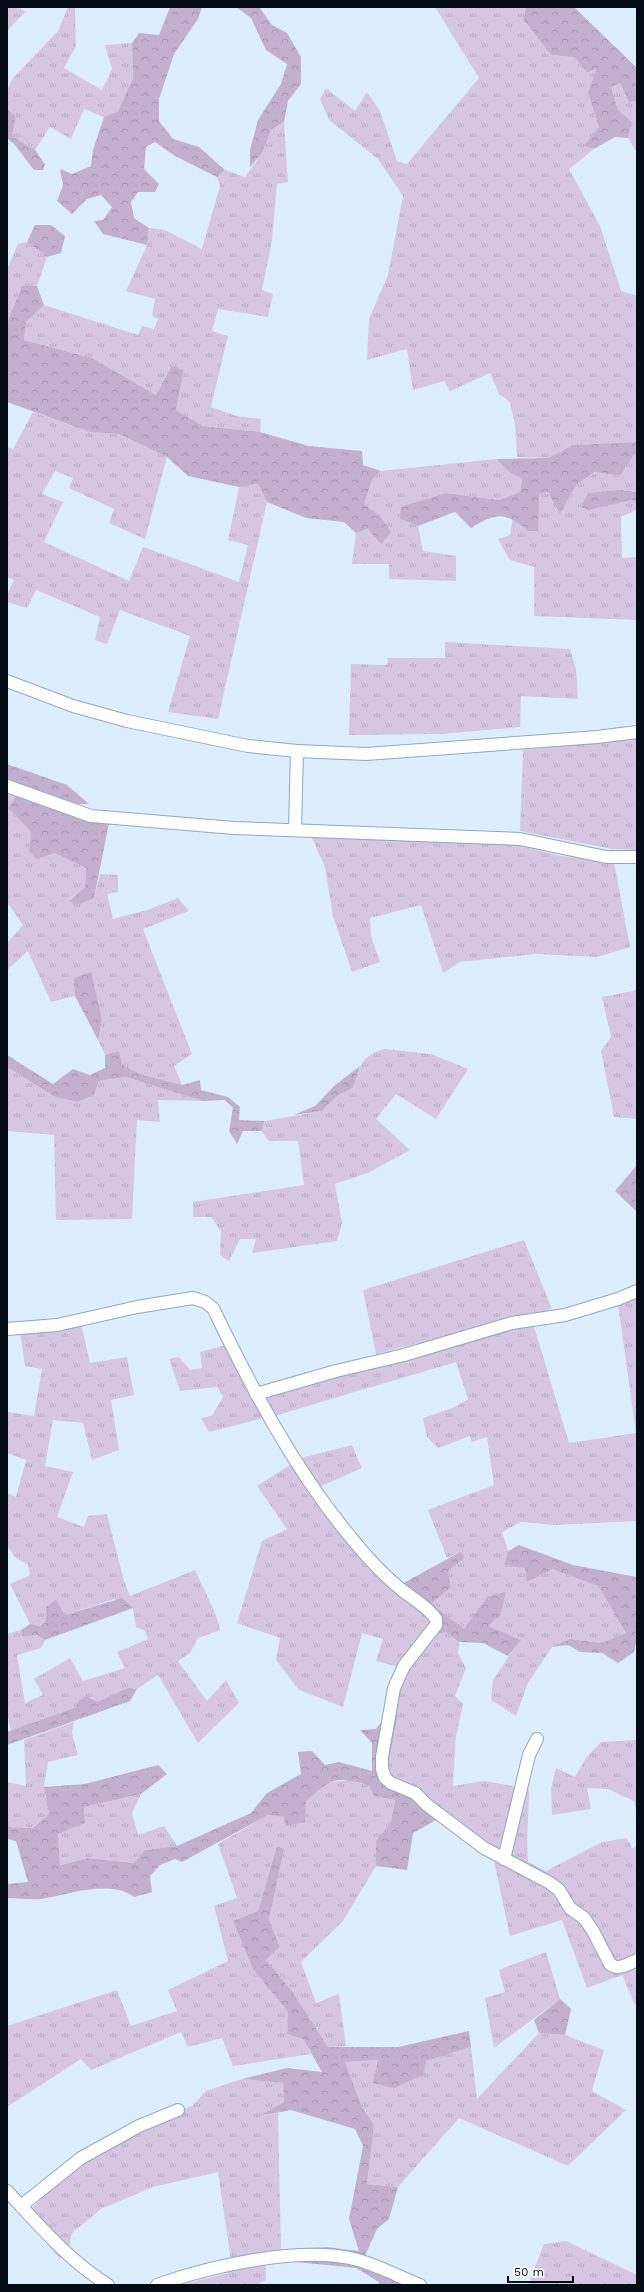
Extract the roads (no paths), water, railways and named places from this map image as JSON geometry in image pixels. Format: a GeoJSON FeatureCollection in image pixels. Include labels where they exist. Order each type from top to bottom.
{"type":"FeatureCollection","features":[{"type":"Feature","properties":{"kind":"street"},"geometry":{"type":"LineString","coordinates":[[7,681],[73,706],[127,721],[248,746],[297,752],[366,754],[597,738],[637,732]]}},
{"type":"Feature","properties":{"kind":"street"},"geometry":{"type":"LineString","coordinates":[[294,829],[297,752]]}},
{"type":"Feature","properties":{"kind":"street"},"geometry":{"type":"LineString","coordinates":[[7,786],[91,816],[187,825],[520,839],[606,857],[637,857]]}},
{"type":"Feature","properties":{"kind":"street"},"geometry":{"type":"LineString","coordinates":[[256,1394],[307,1378],[404,1355],[512,1324],[565,1315],[618,1299],[637,1291]]}},
{"type":"Feature","properties":{"kind":"street"},"geometry":{"type":"LineString","coordinates":[[7,1329],[57,1325],[137,1307],[193,1298],[205,1302],[213,1308],[256,1394],[297,1463],[329,1511],[354,1541],[400,1589],[432,1614],[436,1619],[436,1625],[404,1666],[394,1688],[382,1757],[382,1769],[385,1778],[391,1783],[415,1793],[427,1805],[469,1837],[504,1859],[550,1883],[559,1890],[570,1908],[584,1918],[593,1931],[610,1964],[614,1967],[620,1967],[637,1960]]}},
{"type":"Feature","properties":{"kind":"street"},"geometry":{"type":"LineString","coordinates":[[504,1859],[529,1755],[537,1739]]}},
{"type":"Feature","properties":{"kind":"street"},"geometry":{"type":"LineString","coordinates":[[21,2206],[81,2158],[139,2126],[178,2110]]}},
{"type":"Feature","properties":{"kind":"street"},"geometry":{"type":"LineString","coordinates":[[7,2191],[44,2233],[79,2264],[108,2285]]}},
{"type":"Feature","properties":{"kind":"street"},"geometry":{"type":"LineString","coordinates":[[157,2285],[232,2265],[276,2257],[304,2256],[331,2256],[358,2260],[420,2285]]}}]}
